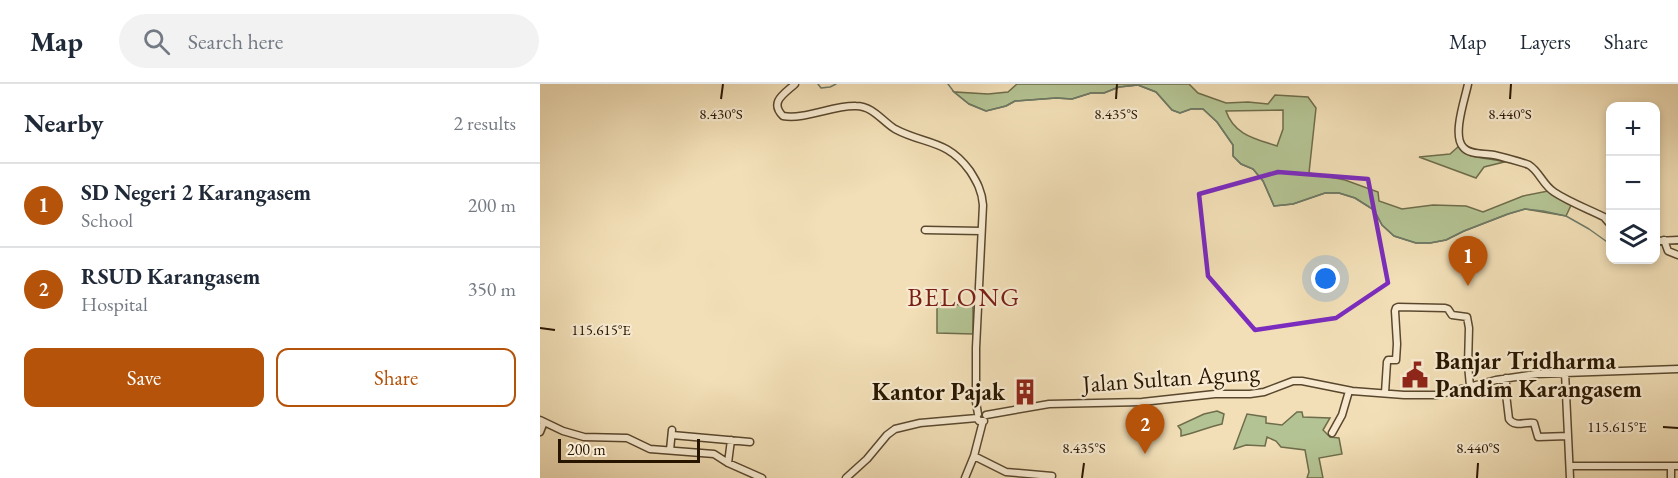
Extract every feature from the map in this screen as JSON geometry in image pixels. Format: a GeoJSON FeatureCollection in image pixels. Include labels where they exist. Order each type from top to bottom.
{"type":"FeatureCollection","features":[{"type":"Feature","properties":{"kind":"street"},"geometry":{"type":"LineString","coordinates":[[795,84],[781,96],[777,103],[783,116],[793,117],[844,106],[863,106],[874,111],[892,127],[949,149],[960,158],[982,193],[976,348],[976,402],[981,416],[974,456],[965,478]]}},
{"type":"Feature","properties":{"kind":"street"},"geometry":{"type":"LineString","coordinates":[[1468,84],[1459,135],[1464,149],[1470,152],[1496,155],[1529,165],[1553,192],[1606,220]]}},
{"type":"Feature","properties":{"kind":"street"},"geometry":{"type":"LineString","coordinates":[[925,230],[981,231]]}},
{"type":"Feature","properties":{"kind":"street"},"geometry":{"type":"LineString","coordinates":[[1660,241],[1678,240]]}},
{"type":"Feature","properties":{"kind":"street"},"geometry":{"type":"LineString","coordinates":[[1665,241],[1666,249],[1678,255]]}},
{"type":"Feature","properties":{"kind":"street"},"geometry":{"type":"LineString","coordinates":[[1385,393],[1387,361],[1396,359],[1395,311],[1398,307],[1445,308],[1452,315],[1467,317],[1470,386]]}},
{"type":"Feature","properties":{"kind":"street","name":"Jalan Sultan Agung"},"geometry":{"type":"LineString","coordinates":[[846,478],[867,459],[887,435],[896,429],[920,423],[981,416],[1049,404],[1142,402],[1205,395],[1250,394],[1264,392],[1293,381],[1349,391],[1437,395],[1506,378],[1565,372],[1678,369]]}},
{"type":"Feature","properties":{"kind":"street"},"geometry":{"type":"LineString","coordinates":[[1565,372],[1570,478]]}},
{"type":"Feature","properties":{"kind":"street"},"geometry":{"type":"LineString","coordinates":[[1506,378],[1506,394],[1511,422],[1514,424],[1534,423],[1538,437],[1568,436]]}},
{"type":"Feature","properties":{"kind":"street"},"geometry":{"type":"LineString","coordinates":[[1332,433],[1342,416],[1349,391]]}},
{"type":"Feature","properties":{"kind":"street"},"geometry":{"type":"LineString","coordinates":[[540,432],[542,421],[563,431],[584,437],[627,438],[650,448],[714,454],[762,478]]}},
{"type":"Feature","properties":{"kind":"street"},"geometry":{"type":"LineString","coordinates":[[670,450],[672,432],[750,442]]}},
{"type":"Feature","properties":{"kind":"street"},"geometry":{"type":"LineString","coordinates":[[728,463],[731,440]]}},
{"type":"Feature","properties":{"kind":"street"},"geometry":{"type":"LineString","coordinates":[[974,456],[1006,472],[1038,477],[1052,476]]}},
{"type":"Feature","properties":{"kind":"street"},"geometry":{"type":"LineString","coordinates":[[1570,466],[1675,466],[1671,478]]}},
{"type":"Feature","properties":{"kind":"highlighted area"},"geometry":{"type":"Polygon","coordinates":[[[1278,172],[1368,179],[1388,283],[1336,318],[1255,330],[1208,276],[1199,194],[1278,172]]]}},
{"type":"Feature","properties":{"kind":"green space"},"geometry":{"type":"Polygon","coordinates":[[[1017,84],[1189,84],[1198,93],[1226,103],[1268,104],[1275,95],[1308,97],[1316,108],[1309,173],[1345,180],[1378,192],[1379,201],[1402,209],[1433,205],[1466,206],[1483,212],[1523,196],[1553,190],[1573,201],[1566,216],[1525,209],[1464,231],[1446,240],[1416,243],[1394,236],[1382,225],[1374,210],[1355,198],[1339,193],[1325,193],[1293,204],[1274,206],[1263,181],[1253,169],[1241,164],[1233,156],[1233,145],[1217,122],[1203,109],[1191,109],[1180,113],[1172,110],[1156,92],[1138,85],[1119,87],[1104,93],[1091,93],[1072,99],[1015,101],[986,111],[969,104],[954,92],[988,94],[1008,92],[1017,84]],[[1283,110],[1226,111],[1234,126],[1240,131],[1277,146],[1283,129],[1283,110]]]}},
{"type":"Feature","properties":{"kind":"green space"},"geometry":{"type":"Polygon","coordinates":[[[1459,146],[1474,157],[1504,162],[1484,167],[1476,178],[1419,157],[1450,154],[1459,146]]]}},
{"type":"Feature","properties":{"kind":"green space"},"geometry":{"type":"Polygon","coordinates":[[[937,303],[973,306],[973,334],[937,333],[937,303]]]}},
{"type":"Feature","properties":{"kind":"green space"},"geometry":{"type":"Polygon","coordinates":[[[1217,411],[1224,414],[1222,424],[1181,436],[1178,426],[1204,414],[1217,411]]]}},
{"type":"Feature","properties":{"kind":"green space"},"geometry":{"type":"Polygon","coordinates":[[[1297,412],[1302,412],[1303,417],[1330,418],[1323,430],[1330,437],[1339,438],[1342,454],[1319,458],[1323,478],[1307,478],[1309,472],[1305,450],[1281,447],[1276,441],[1267,437],[1265,446],[1246,445],[1234,449],[1247,414],[1266,417],[1266,423],[1282,425],[1297,412]]]}},
{"type":"Feature","properties":{"kind":"waterway"},"geometry":{"type":"LineString","coordinates":[[818,84],[821,88],[836,84]]}},
{"type":"Feature","properties":{"kind":"waterway"},"geometry":{"type":"LineString","coordinates":[[948,84],[969,104],[986,111],[1015,101],[1072,99],[1091,93],[1104,93],[1119,87],[1138,85],[1156,92],[1172,110],[1180,113],[1191,109],[1203,109],[1217,122],[1233,145],[1233,156],[1241,164],[1253,169],[1263,181],[1274,206],[1293,204],[1325,193],[1339,193],[1355,198],[1374,210],[1382,225],[1394,236],[1416,243],[1446,240],[1464,231],[1525,209],[1566,216],[1606,241]]}},
{"type":"Feature","properties":{"kind":"waterway"},"geometry":{"type":"LineString","coordinates":[[1668,244],[1678,244]]}},
{"type":"Feature","properties":{"kind":"place","name":"SD Negeri 2 Karangasem"},"geometry":{"type":"Point","coordinates":[1468,286]}},
{"type":"Feature","properties":{"kind":"place","name":"Banjar Tridharma Pandim Karangasem"},"geometry":{"type":"Point","coordinates":[1415,375]}},
{"type":"Feature","properties":{"kind":"place","name":"Kantor Pajak"},"geometry":{"type":"Point","coordinates":[1025,392]}},
{"type":"Feature","properties":{"kind":"place","name":"RSUD Karangasem"},"geometry":{"type":"Point","coordinates":[1145,454]}},
{"type":"Feature","properties":{"kind":"district","name":"BELONG"},"geometry":{"type":"Point","coordinates":[964,297]}}]}
